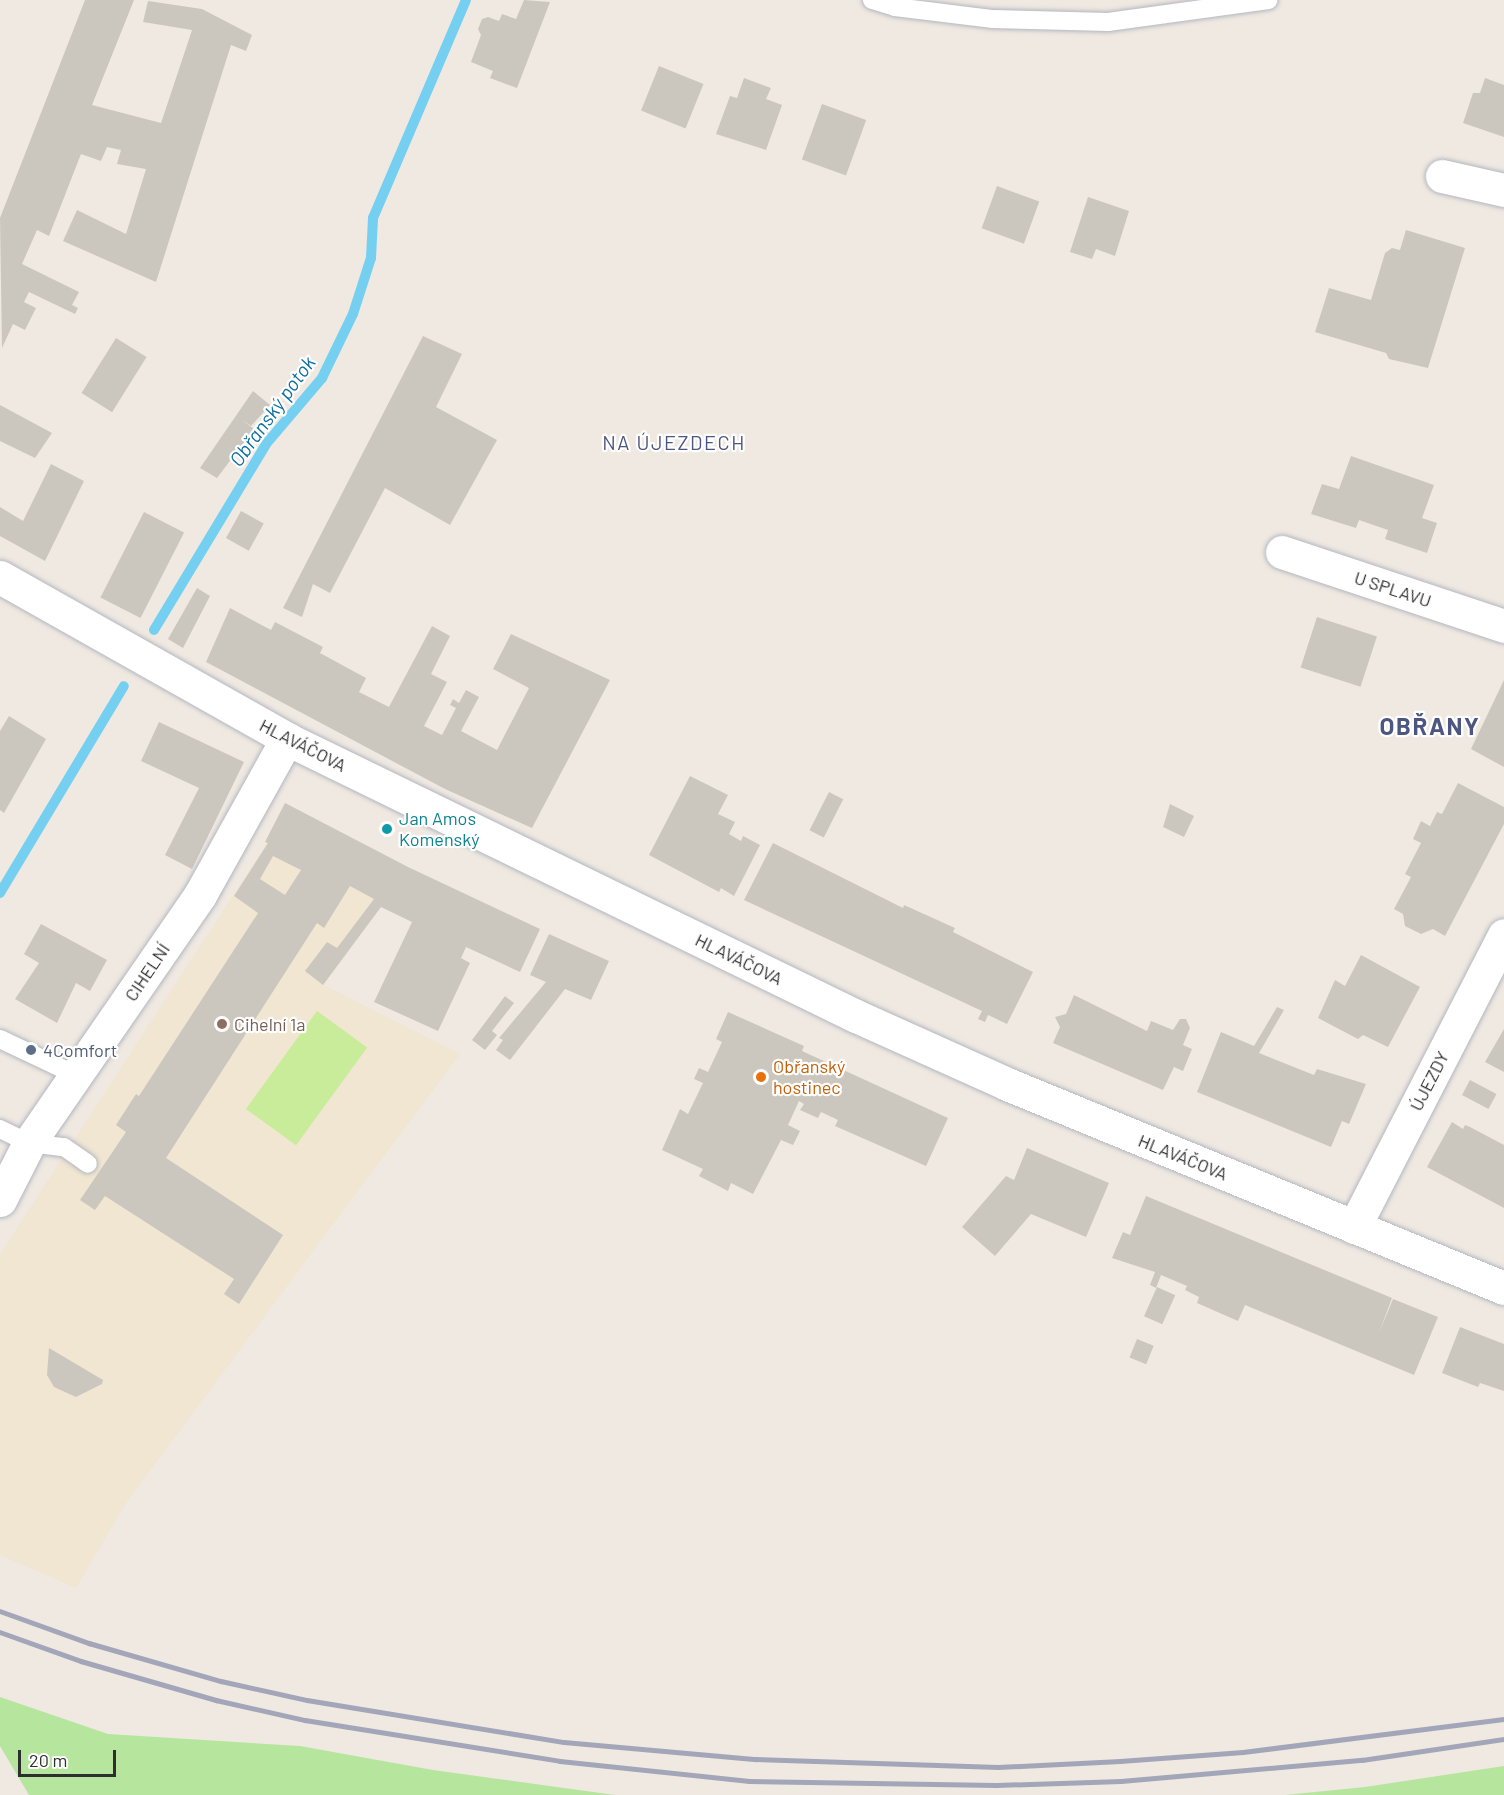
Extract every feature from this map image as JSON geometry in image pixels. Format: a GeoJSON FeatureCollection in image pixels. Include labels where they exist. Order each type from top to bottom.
{"type":"FeatureCollection","features":[{"type":"Feature","properties":{"kind":"street"},"geometry":{"type":"LineString","coordinates":[[1442,176],[1504,190]]}},
{"type":"Feature","properties":{"kind":"street","name":"U SPLAVU"},"geometry":{"type":"LineString","coordinates":[[1282,552],[1504,626]]}},
{"type":"Feature","properties":{"kind":"street","name":"HLAVÁČOVA"},"geometry":{"type":"LineString","coordinates":[[0,577],[287,739],[856,1016],[1007,1084],[1504,1288]]}},
{"type":"Feature","properties":{"kind":"street","name":"CIHELNÍ"},"geometry":{"type":"LineString","coordinates":[[0,1200],[29,1143],[78,1076],[200,894],[287,739]]}},
{"type":"Feature","properties":{"kind":"street","name":"ÚJEZDY"},"geometry":{"type":"LineString","coordinates":[[1354,1227],[1504,935]]}},
{"type":"Feature","properties":{"kind":"lane"},"geometry":{"type":"LineString","coordinates":[[872,0],[895,7],[993,19],[1108,22],[1269,0]]}},
{"type":"Feature","properties":{"kind":"lane"},"geometry":{"type":"LineString","coordinates":[[0,1039],[78,1076]]}},
{"type":"Feature","properties":{"kind":"lane"},"geometry":{"type":"LineString","coordinates":[[0,1129],[29,1143],[64,1147],[88,1164]]}},
{"type":"Feature","properties":{"kind":"shaded area"},"geometry":{"type":"Polygon","coordinates":[[[285,803],[408,867],[324,985],[460,1054],[128,1500],[76,1588],[0,1555],[0,1254],[267,843],[265,842],[285,803]]]}},
{"type":"Feature","properties":{"kind":"green space"},"geometry":{"type":"Polygon","coordinates":[[[317,1011],[367,1047],[296,1145],[246,1109],[317,1011]]]}},
{"type":"Feature","properties":{"kind":"green space"},"geometry":{"type":"Polygon","coordinates":[[[0,1697],[108,1734],[300,1746],[433,1770],[615,1795],[29,1795],[0,1746],[0,1697]]]}},
{"type":"Feature","properties":{"kind":"green space"},"geometry":{"type":"Polygon","coordinates":[[[1504,1766],[1504,1795],[1285,1795],[1365,1787],[1504,1766]]]}},
{"type":"Feature","properties":{"kind":"building"},"geometry":{"type":"Polygon","coordinates":[[[85,0],[134,0],[92,105],[161,123],[192,30],[143,22],[148,1],[202,9],[252,35],[246,51],[231,45],[156,282],[63,241],[77,210],[126,234],[146,169],[117,164],[121,150],[107,147],[101,161],[81,154],[49,236],[37,230],[22,264],[79,292],[72,305],[78,308],[75,314],[29,292],[24,302],[36,308],[25,330],[13,324],[2,348],[0,218],[85,0]]]}},
{"type":"Feature","properties":{"kind":"building"},"geometry":{"type":"Polygon","coordinates":[[[524,0],[550,2],[517,88],[490,78],[493,71],[471,62],[481,35],[478,29],[482,19],[488,17],[499,21],[502,14],[516,19],[524,0]]]}},
{"type":"Feature","properties":{"kind":"building"},"geometry":{"type":"Polygon","coordinates":[[[659,66],[704,84],[686,128],[641,111],[659,66]]]}},
{"type":"Feature","properties":{"kind":"building"},"geometry":{"type":"Polygon","coordinates":[[[744,78],[771,88],[766,99],[782,105],[766,150],[716,134],[730,96],[737,98],[744,78]]]}},
{"type":"Feature","properties":{"kind":"building"},"geometry":{"type":"Polygon","coordinates":[[[1485,78],[1504,85],[1504,137],[1463,123],[1473,93],[1480,93],[1485,78]]]}},
{"type":"Feature","properties":{"kind":"building"},"geometry":{"type":"Polygon","coordinates":[[[822,104],[866,120],[846,176],[802,159],[822,104]]]}},
{"type":"Feature","properties":{"kind":"building"},"geometry":{"type":"Polygon","coordinates":[[[997,186],[1039,201],[1024,244],[982,228],[997,186]]]}},
{"type":"Feature","properties":{"kind":"building"},"geometry":{"type":"Polygon","coordinates":[[[1088,197],[1129,211],[1115,256],[1096,249],[1092,259],[1070,252],[1088,197]]]}},
{"type":"Feature","properties":{"kind":"building"},"geometry":{"type":"Polygon","coordinates":[[[1406,230],[1465,248],[1428,368],[1389,359],[1386,353],[1315,332],[1329,288],[1371,300],[1385,253],[1392,248],[1400,250],[1406,230]]]}},
{"type":"Feature","properties":{"kind":"building"},"geometry":{"type":"Polygon","coordinates":[[[423,336],[462,354],[436,407],[497,440],[450,525],[385,488],[330,593],[313,584],[302,617],[283,608],[423,336]]]}},
{"type":"Feature","properties":{"kind":"building"},"geometry":{"type":"Polygon","coordinates":[[[116,338],[147,357],[112,412],[82,393],[116,338]]]}},
{"type":"Feature","properties":{"kind":"building"},"geometry":{"type":"Polygon","coordinates":[[[253,391],[270,405],[251,426],[242,420],[254,429],[217,478],[200,468],[253,391]]]}},
{"type":"Feature","properties":{"kind":"building"},"geometry":{"type":"Polygon","coordinates":[[[0,405],[52,433],[35,458],[0,441],[0,405]]]}},
{"type":"Feature","properties":{"kind":"building"},"geometry":{"type":"Polygon","coordinates":[[[1351,456],[1434,485],[1422,518],[1437,523],[1427,553],[1385,539],[1388,530],[1359,520],[1356,528],[1311,514],[1322,484],[1339,489],[1351,456]]]}},
{"type":"Feature","properties":{"kind":"building"},"geometry":{"type":"Polygon","coordinates":[[[51,464],[84,481],[45,561],[0,536],[0,507],[23,521],[51,464]]]}},
{"type":"Feature","properties":{"kind":"building"},"geometry":{"type":"Polygon","coordinates":[[[241,511],[264,524],[249,551],[226,538],[241,511]]]}},
{"type":"Feature","properties":{"kind":"building"},"geometry":{"type":"Polygon","coordinates":[[[144,512],[184,532],[141,618],[100,598],[144,512]]]}},
{"type":"Feature","properties":{"kind":"building"},"geometry":{"type":"Polygon","coordinates":[[[197,588],[210,596],[183,648],[168,639],[197,588]]]}},
{"type":"Feature","properties":{"kind":"building"},"geometry":{"type":"Polygon","coordinates":[[[230,608],[271,630],[275,622],[323,647],[320,653],[366,678],[359,692],[389,707],[432,626],[450,636],[431,674],[447,682],[424,726],[442,735],[456,708],[450,705],[453,699],[459,703],[466,690],[479,697],[461,731],[497,750],[529,688],[493,669],[511,634],[610,680],[532,828],[445,789],[206,662],[230,608]]]}},
{"type":"Feature","properties":{"kind":"building"},"geometry":{"type":"Polygon","coordinates":[[[1317,617],[1377,636],[1361,687],[1301,667],[1317,617]]]}},
{"type":"Feature","properties":{"kind":"building"},"geometry":{"type":"Polygon","coordinates":[[[1504,680],[1504,767],[1471,749],[1504,680]]]}},
{"type":"Feature","properties":{"kind":"building"},"geometry":{"type":"Polygon","coordinates":[[[9,716],[46,739],[4,813],[0,810],[0,731],[9,716]]]}},
{"type":"Feature","properties":{"kind":"building"},"geometry":{"type":"Polygon","coordinates":[[[159,722],[244,762],[192,869],[165,855],[199,788],[141,761],[159,722]]]}},
{"type":"Feature","properties":{"kind":"building"},"geometry":{"type":"Polygon","coordinates":[[[690,776],[728,795],[718,814],[735,822],[729,834],[741,841],[743,836],[760,845],[734,896],[721,888],[719,892],[649,855],[690,776]]]}},
{"type":"Feature","properties":{"kind":"building"},"geometry":{"type":"Polygon","coordinates":[[[1458,783],[1504,807],[1504,824],[1445,936],[1433,929],[1421,934],[1405,926],[1403,914],[1394,909],[1411,877],[1405,874],[1421,843],[1413,839],[1421,821],[1430,826],[1437,812],[1442,814],[1458,783]]]}},
{"type":"Feature","properties":{"kind":"building"},"geometry":{"type":"Polygon","coordinates":[[[829,792],[843,799],[824,838],[809,830],[829,792]]]}},
{"type":"Feature","properties":{"kind":"building"},"geometry":{"type":"Polygon","coordinates":[[[285,803],[408,867],[540,929],[520,972],[466,947],[461,958],[470,963],[438,1031],[374,1002],[412,922],[381,907],[323,985],[305,971],[327,942],[337,948],[374,899],[350,886],[324,928],[317,923],[166,1158],[283,1235],[239,1304],[224,1294],[234,1279],[105,1196],[95,1210],[80,1200],[126,1132],[116,1125],[136,1094],[139,1096],[258,913],[234,896],[268,843],[265,842],[285,803]],[[273,856],[260,879],[285,895],[301,870],[273,856]]]}},
{"type":"Feature","properties":{"kind":"building"},"geometry":{"type":"Polygon","coordinates":[[[1170,804],[1194,816],[1184,837],[1163,827],[1170,804]]]}},
{"type":"Feature","properties":{"kind":"building"},"geometry":{"type":"Polygon","coordinates":[[[773,843],[903,908],[904,905],[955,928],[953,932],[1033,972],[1007,1024],[988,1015],[985,1022],[978,1019],[982,1011],[744,900],[773,843]]]}},
{"type":"Feature","properties":{"kind":"building"},"geometry":{"type":"Polygon","coordinates":[[[41,924],[107,960],[90,991],[76,983],[57,1023],[15,999],[39,963],[24,954],[41,924]]]}},
{"type":"Feature","properties":{"kind":"building"},"geometry":{"type":"Polygon","coordinates":[[[549,934],[609,961],[591,1000],[565,989],[510,1060],[496,1050],[503,1040],[499,1038],[546,982],[530,975],[549,934]]]}},
{"type":"Feature","properties":{"kind":"building"},"geometry":{"type":"Polygon","coordinates":[[[1361,955],[1420,987],[1388,1047],[1363,1035],[1358,1039],[1318,1018],[1335,980],[1345,986],[1361,955]]]}},
{"type":"Feature","properties":{"kind":"building"},"geometry":{"type":"Polygon","coordinates":[[[1074,995],[1147,1031],[1151,1021],[1173,1030],[1180,1019],[1186,1019],[1190,1028],[1183,1045],[1192,1049],[1183,1071],[1174,1067],[1163,1090],[1053,1043],[1060,1027],[1055,1017],[1066,1014],[1074,995]]]}},
{"type":"Feature","properties":{"kind":"building"},"geometry":{"type":"Polygon","coordinates":[[[505,996],[514,1003],[492,1031],[497,1035],[485,1050],[472,1040],[505,996]]]}},
{"type":"Feature","properties":{"kind":"building"},"geometry":{"type":"Polygon","coordinates":[[[1277,1007],[1284,1010],[1259,1053],[1314,1075],[1317,1069],[1366,1084],[1349,1124],[1342,1121],[1331,1147],[1197,1092],[1221,1032],[1254,1046],[1277,1007]]]}},
{"type":"Feature","properties":{"kind":"building"},"geometry":{"type":"Polygon","coordinates":[[[728,1012],[804,1046],[802,1051],[948,1118],[926,1166],[835,1126],[838,1120],[821,1112],[818,1118],[800,1110],[804,1104],[799,1101],[788,1125],[800,1131],[793,1145],[781,1140],[753,1194],[731,1183],[728,1191],[699,1176],[703,1169],[662,1150],[680,1109],[688,1114],[703,1083],[694,1079],[699,1068],[708,1072],[722,1042],[716,1039],[728,1012]]]}},
{"type":"Feature","properties":{"kind":"building"},"geometry":{"type":"Polygon","coordinates":[[[1504,1029],[1504,1072],[1485,1062],[1504,1029]]]}},
{"type":"Feature","properties":{"kind":"building"},"geometry":{"type":"Polygon","coordinates":[[[1470,1080],[1496,1094],[1489,1109],[1462,1095],[1470,1080]]]}},
{"type":"Feature","properties":{"kind":"building"},"geometry":{"type":"Polygon","coordinates":[[[1452,1122],[1463,1129],[1465,1125],[1470,1127],[1504,1145],[1504,1208],[1427,1167],[1452,1122]]]}},
{"type":"Feature","properties":{"kind":"building"},"geometry":{"type":"Polygon","coordinates":[[[1027,1148],[1109,1183],[1086,1237],[1031,1214],[995,1256],[962,1227],[1006,1176],[1014,1180],[1027,1148]]]}},
{"type":"Feature","properties":{"kind":"building"},"geometry":{"type":"Polygon","coordinates":[[[1146,1196],[1392,1298],[1379,1333],[1393,1299],[1438,1317],[1414,1375],[1245,1305],[1238,1321],[1197,1303],[1199,1297],[1185,1290],[1187,1286],[1161,1275],[1156,1288],[1150,1285],[1155,1272],[1112,1258],[1123,1232],[1130,1235],[1146,1196]]]}},
{"type":"Feature","properties":{"kind":"building"},"geometry":{"type":"Polygon","coordinates":[[[1157,1287],[1175,1295],[1162,1324],[1144,1316],[1157,1287]]]}},
{"type":"Feature","properties":{"kind":"building"},"geometry":{"type":"Polygon","coordinates":[[[1460,1327],[1504,1344],[1504,1391],[1480,1383],[1478,1387],[1442,1373],[1460,1327]]]}},
{"type":"Feature","properties":{"kind":"building"},"geometry":{"type":"Polygon","coordinates":[[[1137,1339],[1154,1346],[1146,1364],[1130,1358],[1137,1339]]]}},
{"type":"Feature","properties":{"kind":"building"},"geometry":{"type":"Polygon","coordinates":[[[49,1348],[103,1380],[102,1384],[76,1397],[54,1387],[47,1375],[49,1348]]]}},
{"type":"Feature","properties":{"kind":"waterway","name":"Obřanský potok"},"geometry":{"type":"LineString","coordinates":[[154,630],[266,444],[322,378],[353,314],[371,258],[373,218],[466,0]]}},
{"type":"Feature","properties":{"kind":"waterway","name":"Obřanský potok"},"geometry":{"type":"LineString","coordinates":[[0,893],[124,686]]}},
{"type":"Feature","properties":{"kind":"railway"},"geometry":{"type":"LineString","coordinates":[[0,1611],[89,1643],[221,1681],[307,1700],[564,1742],[756,1759],[998,1767],[1120,1761],[1243,1752],[1504,1719]]}},
{"type":"Feature","properties":{"kind":"railway"},"geometry":{"type":"LineString","coordinates":[[0,1632],[81,1661],[216,1700],[305,1720],[560,1761],[749,1781],[996,1785],[1121,1781],[1362,1760],[1504,1739]]}},
{"type":"Feature","properties":{"kind":"place","name":"Jan Amos Komenský"},"geometry":{"type":"Point","coordinates":[387,829]}},
{"type":"Feature","properties":{"kind":"place","name":"Cihelní 1a"},"geometry":{"type":"Point","coordinates":[222,1024]}},
{"type":"Feature","properties":{"kind":"place","name":"4Comfort"},"geometry":{"type":"Point","coordinates":[31,1050]}},
{"type":"Feature","properties":{"kind":"place","name":"Obřanský hostinec"},"geometry":{"type":"Point","coordinates":[761,1077]}},
{"type":"Feature","properties":{"kind":"district","name":"NA ÚJEZDECH"},"geometry":{"type":"Point","coordinates":[674,442]}},
{"type":"Feature","properties":{"kind":"district","name":"OBŘANY"},"geometry":{"type":"Point","coordinates":[1430,726]}}]}
